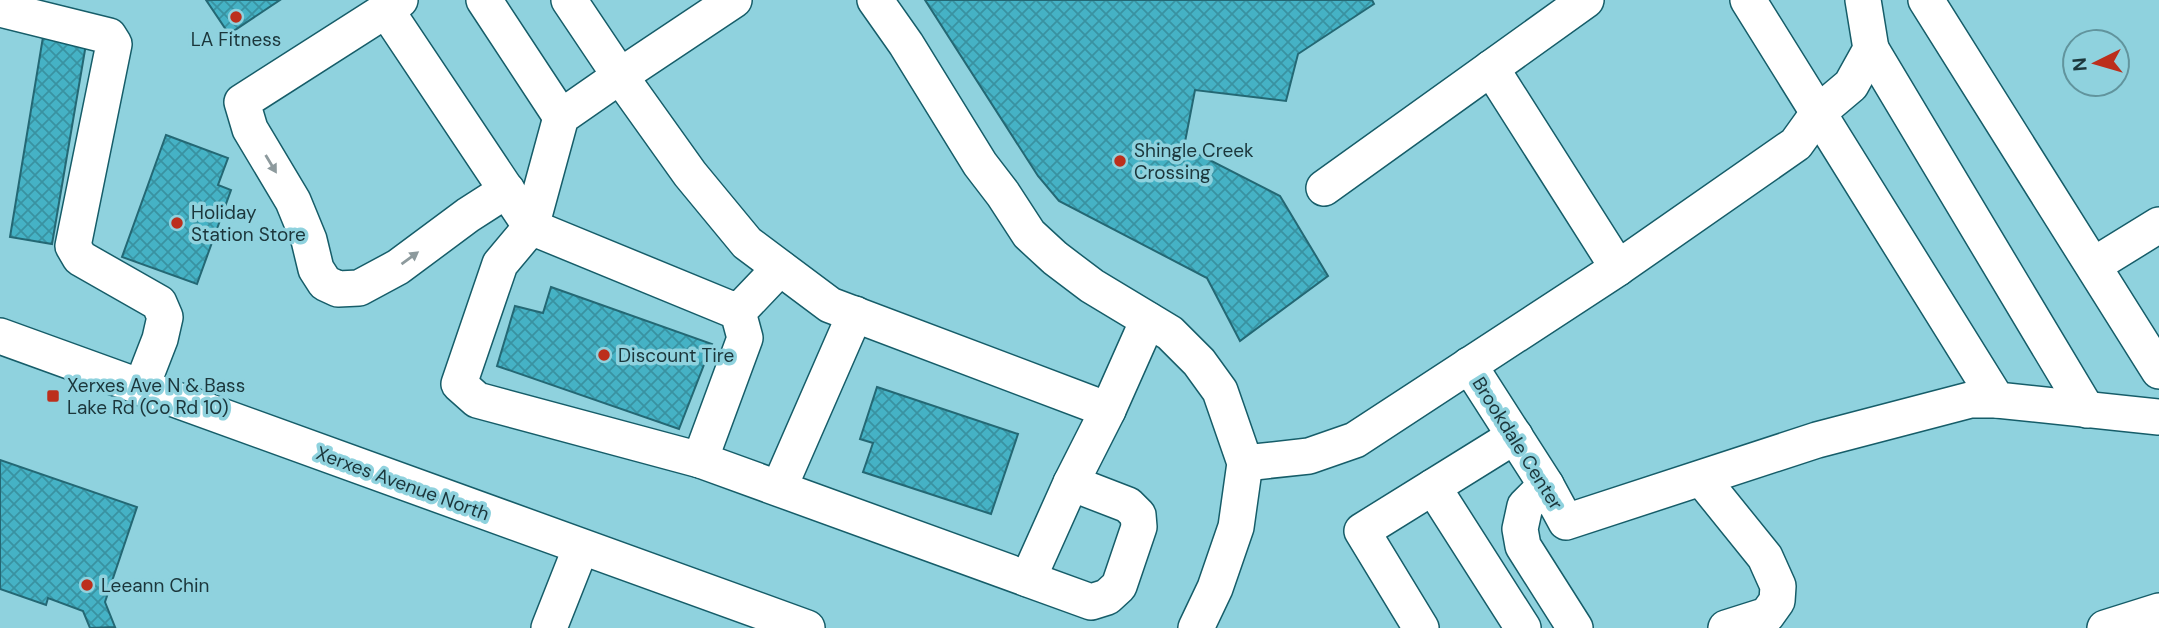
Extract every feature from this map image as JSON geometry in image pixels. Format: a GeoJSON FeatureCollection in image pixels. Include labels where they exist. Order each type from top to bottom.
{"type":"FeatureCollection","features":[{"type":"Feature","properties":{"kind":"street"},"geometry":{"type":"LineString","coordinates":[[484,0],[561,117]]}},
{"type":"Feature","properties":{"kind":"street"},"geometry":{"type":"LineString","coordinates":[[569,0],[690,174],[747,243],[831,305],[1108,410]]}},
{"type":"Feature","properties":{"kind":"street"},"geometry":{"type":"LineString","coordinates":[[734,0],[561,117],[531,227],[500,264],[459,384],[477,400],[700,460],[1091,602],[1107,597],[1119,586],[1139,527],[1138,514],[1128,505],[1071,483]]}},
{"type":"Feature","properties":{"kind":"street"},"geometry":{"type":"LineString","coordinates":[[875,0],[906,44],[980,164],[1029,234],[1092,286],[1170,333],[1199,362],[1220,391],[1245,463],[1236,527],[1196,628]]}},
{"type":"Feature","properties":{"kind":"street"},"geometry":{"type":"LineString","coordinates":[[1324,188],[1586,0]]}},
{"type":"Feature","properties":{"kind":"street"},"geometry":{"type":"LineString","coordinates":[[1748,0],[1997,400]]}},
{"type":"Feature","properties":{"kind":"street"},"geometry":{"type":"LineString","coordinates":[[1863,0],[1871,49],[2087,410]]}},
{"type":"Feature","properties":{"kind":"street"},"geometry":{"type":"LineString","coordinates":[[1926,0],[2159,371]]}},
{"type":"Feature","properties":{"kind":"street"},"geometry":{"type":"LineString","coordinates":[[507,190],[398,267],[359,288],[338,289],[325,283],[316,269],[309,240],[293,201],[250,129],[242,102],[393,5],[531,227],[738,312]]}},
{"type":"Feature","properties":{"kind":"street"},"geometry":{"type":"LineString","coordinates":[[0,9],[109,36],[114,44],[73,246],[80,258],[159,303],[165,317],[160,339],[141,388]]}},
{"type":"Feature","properties":{"kind":"street"},"geometry":{"type":"LineString","coordinates":[[1245,463],[1308,456],[1355,440],[1618,268],[1796,144],[1819,112],[1851,85],[1871,49]]}},
{"type":"Feature","properties":{"kind":"street"},"geometry":{"type":"LineString","coordinates":[[1491,68],[1618,268]]}},
{"type":"Feature","properties":{"kind":"street"},"geometry":{"type":"LineString","coordinates":[[2094,265],[2159,225]]}},
{"type":"Feature","properties":{"kind":"street"},"geometry":{"type":"LineString","coordinates":[[738,312],[780,268]]}},
{"type":"Feature","properties":{"kind":"street"},"geometry":{"type":"LineString","coordinates":[[700,460],[745,338],[738,312]]}},
{"type":"Feature","properties":{"kind":"street"},"geometry":{"type":"LineString","coordinates":[[779,488],[855,314]]}},
{"type":"Feature","properties":{"kind":"street"},"geometry":{"type":"LineString","coordinates":[[1028,579],[1148,320]]}},
{"type":"Feature","properties":{"kind":"street","name":"Xerxes Avenue North"},"geometry":{"type":"LineString","coordinates":[[0,336],[807,628]]}},
{"type":"Feature","properties":{"kind":"street","name":"Brookdale Center"},"geometry":{"type":"LineString","coordinates":[[1469,365],[1546,485],[1566,522],[1702,479]]}},
{"type":"Feature","properties":{"kind":"street"},"geometry":{"type":"LineString","coordinates":[[1726,628],[1767,615],[1777,601],[1778,586],[1765,557],[1702,479],[1817,440],[1970,400],[1997,400],[2159,417]]}},
{"type":"Feature","properties":{"kind":"street"},"geometry":{"type":"LineString","coordinates":[[1421,628],[1362,531],[1515,436]]}},
{"type":"Feature","properties":{"kind":"street"},"geometry":{"type":"LineString","coordinates":[[1546,485],[1525,506],[1520,529],[1523,546],[1575,628]]}},
{"type":"Feature","properties":{"kind":"street"},"geometry":{"type":"LineString","coordinates":[[1433,487],[1523,628]]}},
{"type":"Feature","properties":{"kind":"street"},"geometry":{"type":"LineString","coordinates":[[549,628],[581,547]]}},
{"type":"Feature","properties":{"kind":"street"},"geometry":{"type":"LineString","coordinates":[[2105,628],[2159,611]]}},
{"type":"Feature","properties":{"kind":"building","name":"LA Fitness"},"geometry":{"type":"Polygon","coordinates":[[[206,0],[280,0],[229,34],[206,0]]]}},
{"type":"Feature","properties":{"kind":"building","name":"Shingle Creek Crossing"},"geometry":{"type":"Polygon","coordinates":[[[925,0],[1372,0],[1374,4],[1298,54],[1286,101],[1195,90],[1184,147],[1280,196],[1328,276],[1240,341],[1207,278],[1059,201],[1038,176],[925,0]]]}},
{"type":"Feature","properties":{"kind":"building"},"geometry":{"type":"Polygon","coordinates":[[[43,37],[86,44],[52,244],[10,237],[43,37]]]}},
{"type":"Feature","properties":{"kind":"building","name":"Holiday Station Store"},"geometry":{"type":"Polygon","coordinates":[[[166,135],[228,158],[218,185],[231,190],[197,284],[122,257],[166,135]]]}},
{"type":"Feature","properties":{"kind":"building","name":"Discount Tire"},"geometry":{"type":"Polygon","coordinates":[[[551,287],[712,344],[679,429],[497,366],[515,306],[543,313],[551,287]]]}},
{"type":"Feature","properties":{"kind":"building"},"geometry":{"type":"Polygon","coordinates":[[[877,387],[1018,434],[991,514],[863,472],[873,443],[860,439],[877,387]]]}},
{"type":"Feature","properties":{"kind":"building"},"geometry":{"type":"Polygon","coordinates":[[[0,460],[137,507],[105,602],[115,627],[90,628],[83,611],[48,598],[46,605],[0,589],[0,460]]]}},
{"type":"Feature","properties":{"kind":"place","name":"LA Fitness"},"geometry":{"type":"Point","coordinates":[236,17]}},
{"type":"Feature","properties":{"kind":"place","name":"Shingle Creek Crossing"},"geometry":{"type":"Point","coordinates":[1120,161]}},
{"type":"Feature","properties":{"kind":"place","name":"Holiday Station Store"},"geometry":{"type":"Point","coordinates":[177,223]}},
{"type":"Feature","properties":{"kind":"place","name":"Discount Tire"},"geometry":{"type":"Point","coordinates":[604,355]}},
{"type":"Feature","properties":{"kind":"place","name":"Xerxes Ave N & Bass Lake Rd (Co Rd 10)"},"geometry":{"type":"Point","coordinates":[53,396]}},
{"type":"Feature","properties":{"kind":"place","name":"Leeann Chin"},"geometry":{"type":"Point","coordinates":[87,585]}}]}
